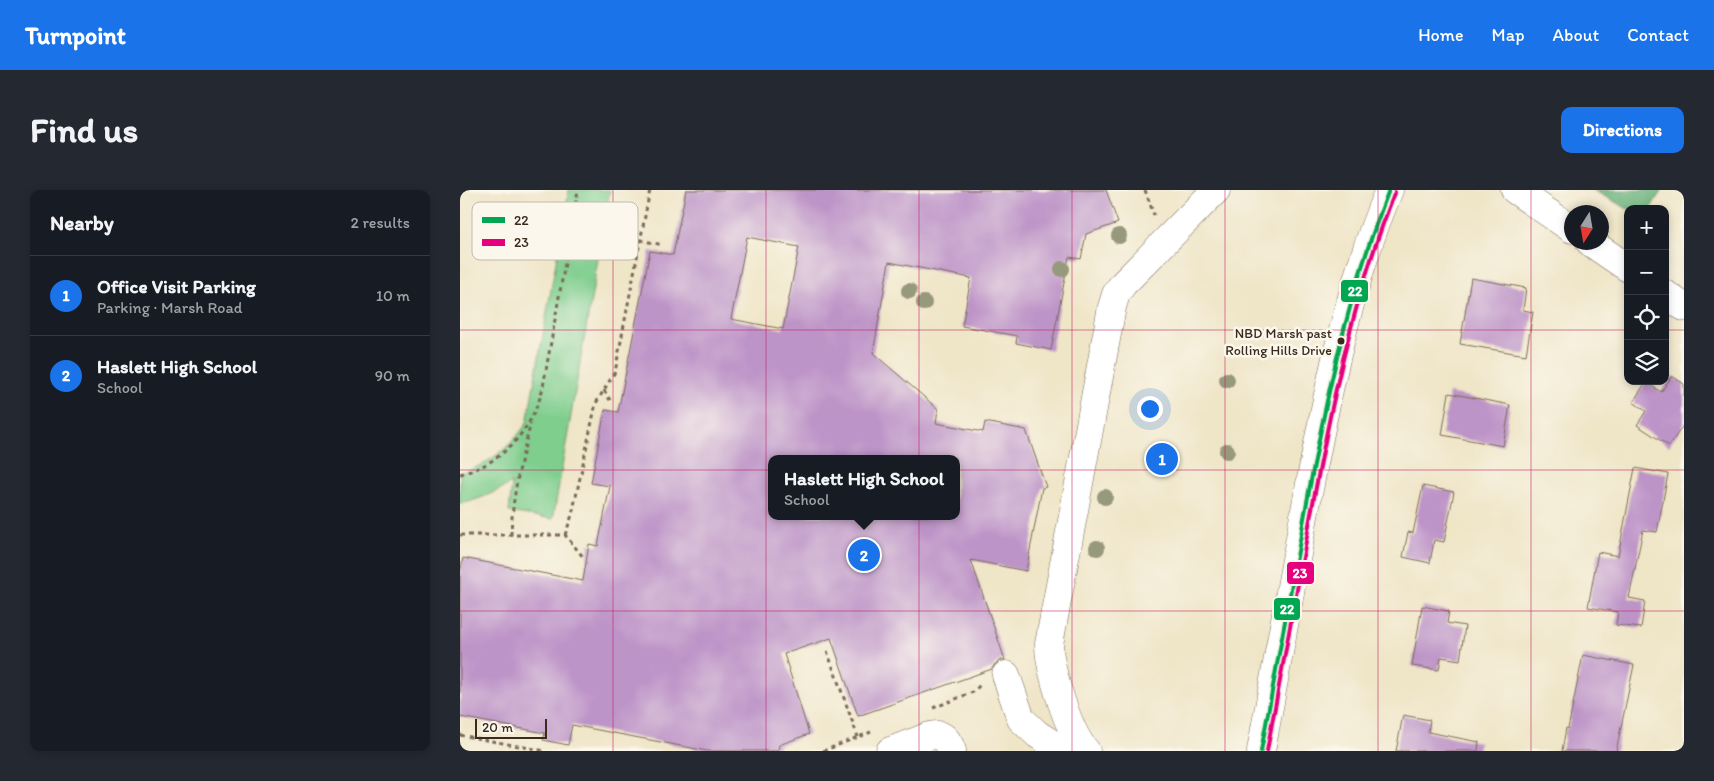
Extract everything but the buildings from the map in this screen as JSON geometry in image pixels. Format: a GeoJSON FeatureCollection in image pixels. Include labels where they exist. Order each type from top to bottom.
{"type":"FeatureCollection","features":[{"type":"Feature","properties":{"kind":"main road"},"geometry":{"type":"LineString","coordinates":[[1086,751],[1074,732],[1059,695],[1048,657],[1048,644],[1112,308],[1116,294],[1123,284],[1216,190]]}},
{"type":"Feature","properties":{"kind":"main road"},"geometry":{"type":"LineString","coordinates":[[1261,751],[1316,450],[1335,363],[1363,260],[1388,190]]}},
{"type":"Feature","properties":{"kind":"main road"},"geometry":{"type":"LineString","coordinates":[[1514,190],[1564,224]]}},
{"type":"Feature","properties":{"kind":"main road"},"geometry":{"type":"LineString","coordinates":[[1602,250],[1624,265]]}},
{"type":"Feature","properties":{"kind":"main road"},"geometry":{"type":"LineString","coordinates":[[1666,295],[1684,307]]}},
{"type":"Feature","properties":{"kind":"main road"},"geometry":{"type":"LineString","coordinates":[[996,677],[1021,719],[1037,734],[1054,745],[1077,751]]}},
{"type":"Feature","properties":{"kind":"main road"},"geometry":{"type":"LineString","coordinates":[[883,741],[933,735],[942,736],[946,739],[952,751]]}},
{"type":"Feature","properties":{"kind":"path"},"geometry":{"type":"LineString","coordinates":[[638,251],[650,190]]}},
{"type":"Feature","properties":{"kind":"path"},"geometry":{"type":"LineString","coordinates":[[640,240],[664,245]]}},
{"type":"Feature","properties":{"kind":"path"},"geometry":{"type":"LineString","coordinates":[[511,535],[513,504],[524,448],[543,387],[566,260]]}},
{"type":"Feature","properties":{"kind":"path"},"geometry":{"type":"LineString","coordinates":[[565,536],[572,515],[596,403],[615,372],[636,260]]}},
{"type":"Feature","properties":{"kind":"path"},"geometry":{"type":"LineString","coordinates":[[604,390],[611,402]]}},
{"type":"Feature","properties":{"kind":"path"},"geometry":{"type":"LineString","coordinates":[[460,474],[484,466],[514,444],[526,429],[533,415]]}},
{"type":"Feature","properties":{"kind":"path"},"geometry":{"type":"LineString","coordinates":[[460,535],[565,536],[584,558]]}},
{"type":"Feature","properties":{"kind":"path"},"geometry":{"type":"LineString","coordinates":[[827,651],[858,737]]}},
{"type":"Feature","properties":{"kind":"path"},"geometry":{"type":"LineString","coordinates":[[929,709],[973,692],[996,677]]}},
{"type":"Feature","properties":{"kind":"path"},"geometry":{"type":"LineString","coordinates":[[460,735],[545,751]]}},
{"type":"Feature","properties":{"kind":"path"},"geometry":{"type":"LineString","coordinates":[[823,751],[858,737],[883,741]]}},
{"type":"Feature","properties":{"kind":"green space"},"geometry":{"type":"Polygon","coordinates":[[[569,190],[610,190],[608,202],[567,202],[569,190]]]}},
{"type":"Feature","properties":{"kind":"green space"},"geometry":{"type":"Polygon","coordinates":[[[1593,190],[1662,190],[1653,205],[1624,205],[1624,207],[1593,190]]]}},
{"type":"Feature","properties":{"kind":"green space"},"geometry":{"type":"Polygon","coordinates":[[[556,260],[598,260],[553,519],[509,512],[512,483],[487,495],[460,504],[460,473],[480,465],[498,454],[514,440],[527,423],[556,260]]]}},
{"type":"Feature","properties":{"kind":"transit line","name":"22"},"geometry":{"type":"LineString","coordinates":[[1261,751],[1326,403],[1347,317],[1373,232],[1389,190]]}},
{"type":"Feature","properties":{"kind":"transit line","name":"23"},"geometry":{"type":"LineString","coordinates":[[1267,751],[1332,405],[1353,319],[1379,234],[1395,192]]}},
{"type":"Feature","properties":{"kind":"place","name":"NBD Marsh past Rolling Hills Drive"},"geometry":{"type":"Point","coordinates":[1341,341]}},
{"type":"Feature","properties":{"kind":"place","name":"Office Visit Parking"},"geometry":{"type":"Point","coordinates":[1162,459]}},
{"type":"Feature","properties":{"kind":"place","name":"Haslett High School"},"geometry":{"type":"Point","coordinates":[864,555]}}]}
